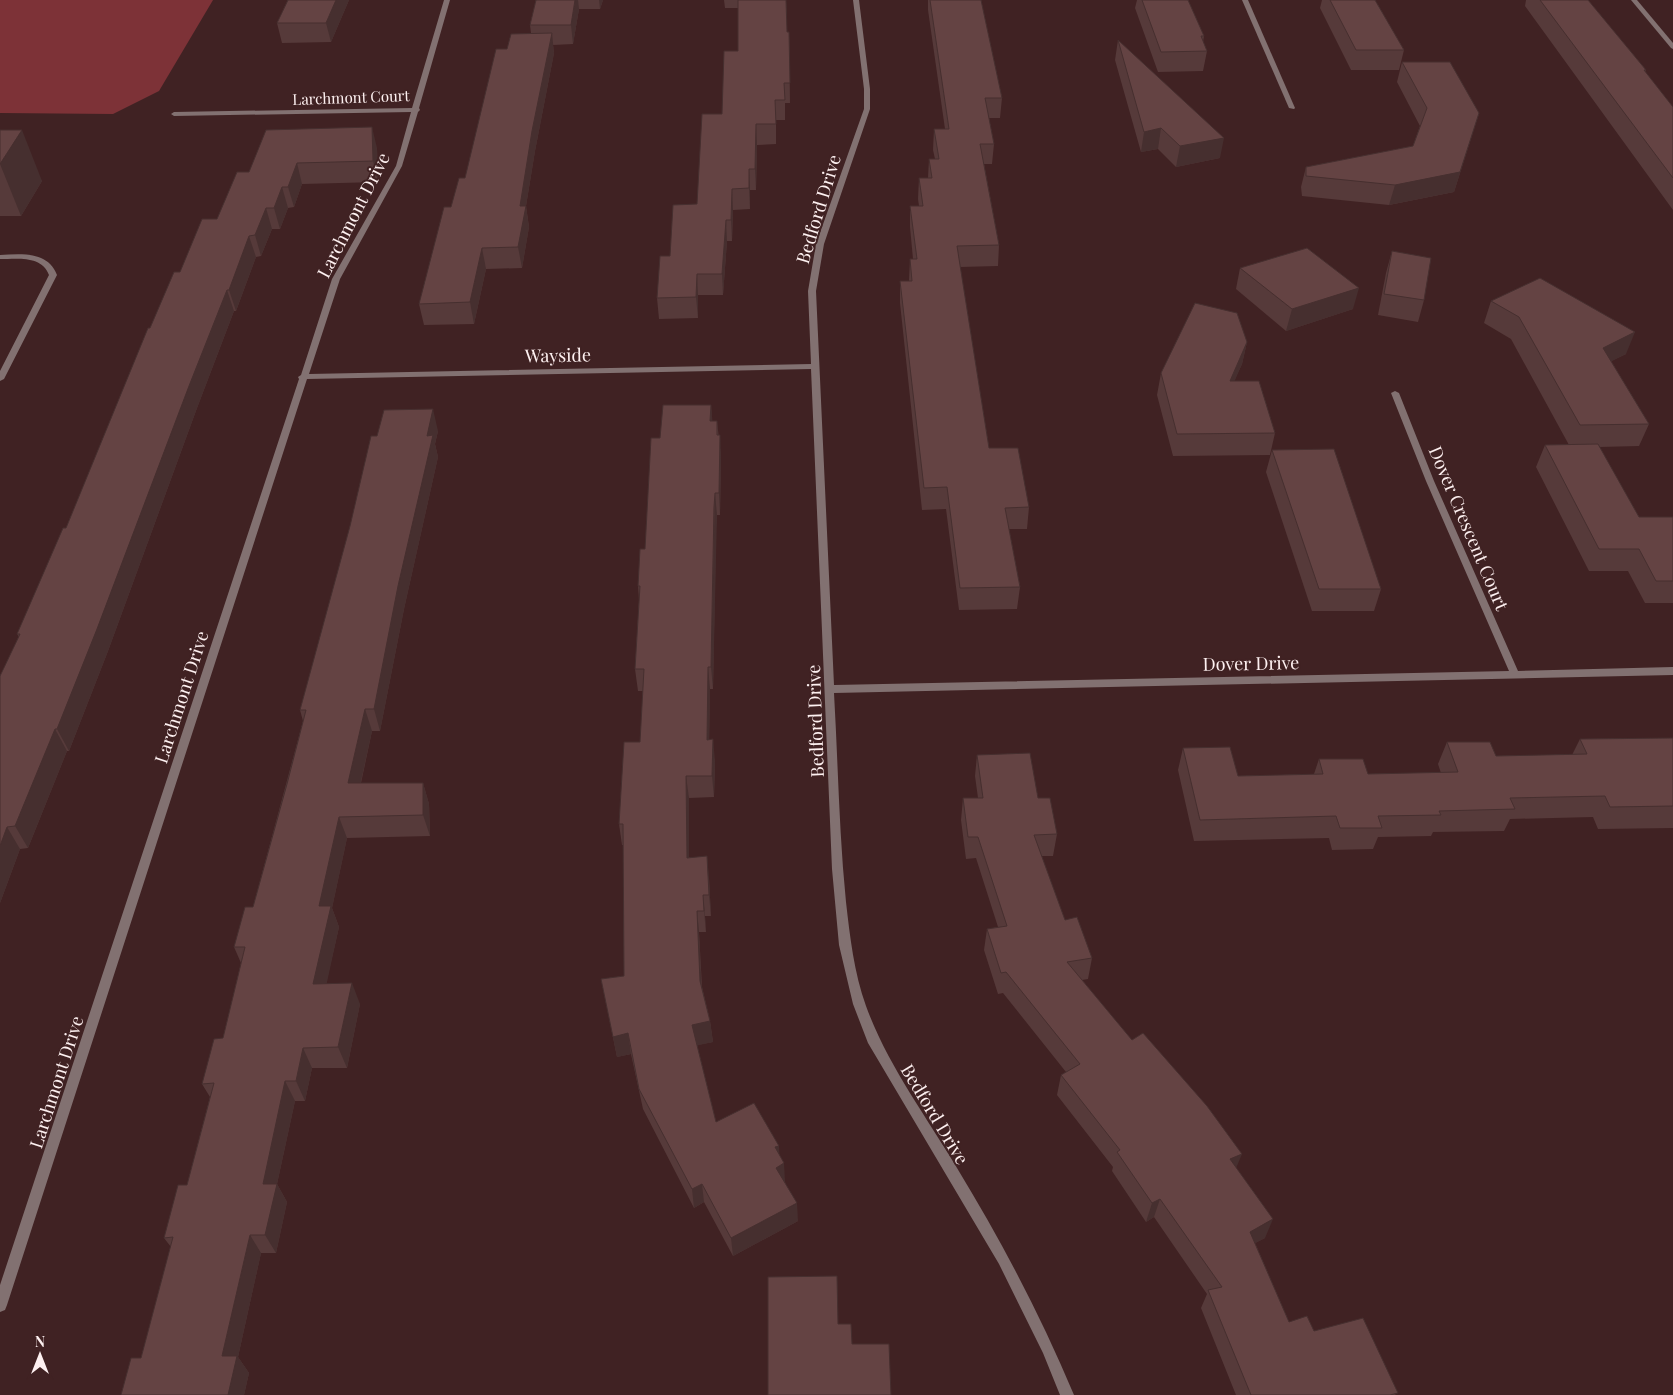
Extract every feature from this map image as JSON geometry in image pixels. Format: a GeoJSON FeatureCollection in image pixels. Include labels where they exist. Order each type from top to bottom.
{"type":"FeatureCollection","features":[{"type":"Feature","properties":{"kind":"street","name":"Larchmont Court"},"geometry":{"type":"LineString","coordinates":[[174,114],[417,110],[448,0]]}},
{"type":"Feature","properties":{"kind":"street","name":"Bedford Drive"},"geometry":{"type":"LineString","coordinates":[[856,0],[867,89],[867,109],[820,244],[812,291],[837,869],[845,945],[859,1004],[874,1043],[1018,1285],[1052,1355],[1067,1395]]}},
{"type":"Feature","properties":{"kind":"street"},"geometry":{"type":"LineString","coordinates":[[1245,0],[1292,108]]}},
{"type":"Feature","properties":{"kind":"street"},"geometry":{"type":"LineString","coordinates":[[1634,0],[1673,48]]}},
{"type":"Feature","properties":{"kind":"street","name":"Larchmont Drive"},"geometry":{"type":"LineString","coordinates":[[0,1305],[302,377],[336,279],[399,166],[417,110]]}},
{"type":"Feature","properties":{"kind":"street"},"geometry":{"type":"LineString","coordinates":[[0,257],[34,258],[46,263],[52,270],[53,275],[0,379]]}},
{"type":"Feature","properties":{"kind":"street","name":"Wayside"},"geometry":{"type":"LineString","coordinates":[[302,377],[815,366]]}},
{"type":"Feature","properties":{"kind":"street","name":"Dover Crescent Court"},"geometry":{"type":"LineString","coordinates":[[1395,393],[1434,490],[1515,674]]}},
{"type":"Feature","properties":{"kind":"street","name":"Dover Drive"},"geometry":{"type":"LineString","coordinates":[[830,689],[1673,671]]}},
{"type":"Feature","properties":{"kind":"shaded area"},"geometry":{"type":"Polygon","coordinates":[[[0,0],[213,0],[159,91],[113,114],[0,113],[0,0]]]}},
{"type":"Feature","properties":{"kind":"building"},"geometry":{"type":"Polygon","coordinates":[[[288,0],[336,0],[326,23],[277,23],[288,0]]]}},
{"type":"Feature","properties":{"kind":"building"},"geometry":{"type":"Polygon","coordinates":[[[536,0],[575,0],[571,25],[530,25],[536,0]]]}},
{"type":"Feature","properties":{"kind":"building"},"geometry":{"type":"Polygon","coordinates":[[[738,0],[786,0],[790,83],[784,83],[785,100],[775,100],[776,124],[756,124],[755,169],[749,169],[749,188],[732,189],[731,220],[726,220],[722,274],[697,274],[696,297],[657,298],[660,256],[670,256],[673,205],[697,204],[702,114],[722,114],[724,51],[738,51],[738,0]]]}},
{"type":"Feature","properties":{"kind":"building"},"geometry":{"type":"Polygon","coordinates":[[[930,0],[981,0],[1002,98],[985,98],[994,144],[980,144],[999,245],[957,246],[989,448],[1018,448],[1029,507],[1005,508],[1020,587],[960,588],[947,487],[924,488],[900,281],[912,281],[910,259],[917,259],[910,206],[923,206],[919,178],[932,178],[929,159],[939,159],[934,129],[949,129],[930,0]]]}},
{"type":"Feature","properties":{"kind":"building"},"geometry":{"type":"Polygon","coordinates":[[[1142,0],[1188,0],[1204,36],[1201,36],[1207,51],[1161,52],[1142,0]]]}},
{"type":"Feature","properties":{"kind":"building"},"geometry":{"type":"Polygon","coordinates":[[[1330,0],[1375,0],[1404,50],[1356,50],[1330,0]]]}},
{"type":"Feature","properties":{"kind":"building"},"geometry":{"type":"Polygon","coordinates":[[[1540,0],[1588,0],[1646,70],[1644,70],[1673,107],[1673,178],[1540,0]]]}},
{"type":"Feature","properties":{"kind":"building"},"geometry":{"type":"Polygon","coordinates":[[[552,33],[532,131],[520,206],[526,206],[518,247],[482,248],[470,302],[419,304],[444,207],[451,207],[459,178],[465,178],[496,49],[507,49],[511,34],[552,33]]]}},
{"type":"Feature","properties":{"kind":"building"},"geometry":{"type":"Polygon","coordinates":[[[1118,40],[1224,138],[1180,146],[1161,128],[1144,132],[1118,40]]]}},
{"type":"Feature","properties":{"kind":"building"},"geometry":{"type":"Polygon","coordinates":[[[1402,62],[1450,62],[1479,113],[1460,172],[1395,185],[1306,176],[1306,167],[1413,146],[1427,108],[1402,62]]]}},
{"type":"Feature","properties":{"kind":"building"},"geometry":{"type":"Polygon","coordinates":[[[372,127],[373,161],[297,163],[288,187],[282,187],[274,208],[266,208],[255,235],[249,236],[57,729],[55,729],[15,826],[7,827],[0,846],[0,676],[20,634],[17,634],[63,528],[66,528],[148,328],[150,328],[174,272],[180,272],[202,219],[217,219],[237,172],[249,172],[266,130],[372,127]]]}},
{"type":"Feature","properties":{"kind":"building"},"geometry":{"type":"Polygon","coordinates":[[[0,130],[22,130],[0,164],[0,130]]]}},
{"type":"Feature","properties":{"kind":"building"},"geometry":{"type":"Polygon","coordinates":[[[1307,248],[1359,288],[1292,309],[1240,268],[1307,248]]]}},
{"type":"Feature","properties":{"kind":"building"},"geometry":{"type":"Polygon","coordinates":[[[1392,251],[1431,258],[1424,300],[1384,294],[1392,251]]]}},
{"type":"Feature","properties":{"kind":"building"},"geometry":{"type":"Polygon","coordinates":[[[1540,278],[1635,332],[1603,348],[1649,424],[1580,425],[1519,317],[1491,301],[1540,278]]]}},
{"type":"Feature","properties":{"kind":"building"},"geometry":{"type":"Polygon","coordinates":[[[1195,303],[1237,313],[1247,342],[1230,381],[1259,381],[1275,433],[1177,434],[1161,373],[1195,303]]]}},
{"type":"Feature","properties":{"kind":"building"},"geometry":{"type":"Polygon","coordinates":[[[663,405],[711,405],[710,421],[717,421],[717,435],[720,435],[719,493],[715,493],[714,507],[711,667],[708,667],[707,740],[713,739],[712,776],[686,776],[687,858],[707,856],[709,895],[703,895],[704,911],[697,911],[700,981],[710,1021],[692,1025],[716,1122],[754,1103],[779,1146],[775,1147],[784,1163],[776,1168],[797,1203],[731,1238],[702,1184],[692,1189],[639,1089],[628,1033],[613,1037],[601,979],[624,976],[623,824],[619,824],[624,742],[640,742],[644,669],[635,669],[640,586],[638,586],[640,549],[645,549],[651,438],[660,438],[663,405]]]}},
{"type":"Feature","properties":{"kind":"building"},"geometry":{"type":"Polygon","coordinates":[[[433,409],[427,436],[433,435],[398,586],[374,709],[365,709],[348,783],[423,783],[423,815],[339,817],[319,906],[331,906],[313,984],[352,983],[338,1047],[303,1048],[296,1081],[285,1081],[263,1184],[277,1184],[265,1235],[250,1235],[222,1356],[237,1356],[228,1395],[121,1395],[131,1358],[141,1358],[173,1237],[164,1238],[178,1185],[187,1185],[214,1083],[202,1084],[214,1039],[223,1038],[245,947],[234,947],[245,907],[253,907],[287,784],[306,710],[300,710],[350,526],[371,436],[377,436],[384,410],[433,409]]]}},
{"type":"Feature","properties":{"kind":"building"},"geometry":{"type":"Polygon","coordinates":[[[1598,444],[1639,517],[1673,517],[1673,581],[1656,581],[1639,549],[1599,549],[1545,445],[1598,444]]]}},
{"type":"Feature","properties":{"kind":"building"},"geometry":{"type":"Polygon","coordinates":[[[1334,449],[1381,589],[1319,589],[1272,450],[1334,449]]]}},
{"type":"Feature","properties":{"kind":"building"},"geometry":{"type":"Polygon","coordinates":[[[1673,738],[1673,806],[1610,807],[1605,796],[1510,798],[1515,809],[1439,811],[1441,815],[1378,816],[1382,828],[1340,828],[1336,816],[1200,820],[1183,748],[1230,747],[1238,776],[1323,774],[1319,759],[1363,759],[1368,774],[1458,772],[1447,742],[1490,742],[1496,756],[1587,754],[1580,739],[1673,738]]]}},
{"type":"Feature","properties":{"kind":"building"},"geometry":{"type":"Polygon","coordinates":[[[1030,753],[1038,798],[1050,798],[1057,834],[1034,835],[1065,920],[1077,917],[1092,958],[1067,962],[1132,1040],[1143,1033],[1207,1106],[1242,1154],[1230,1159],[1273,1219],[1250,1232],[1289,1322],[1307,1316],[1314,1331],[1363,1318],[1398,1393],[1390,1395],[1251,1395],[1208,1290],[1222,1287],[1160,1199],[1152,1203],[1117,1152],[1120,1150],[1061,1075],[1080,1064],[1006,972],[1001,973],[987,929],[1007,926],[978,837],[968,837],[963,798],[983,798],[977,755],[1030,753]]]}},
{"type":"Feature","properties":{"kind":"building"},"geometry":{"type":"Polygon","coordinates":[[[837,1276],[838,1324],[851,1324],[852,1344],[889,1344],[891,1395],[768,1395],[768,1277],[837,1276]]]}}]}
